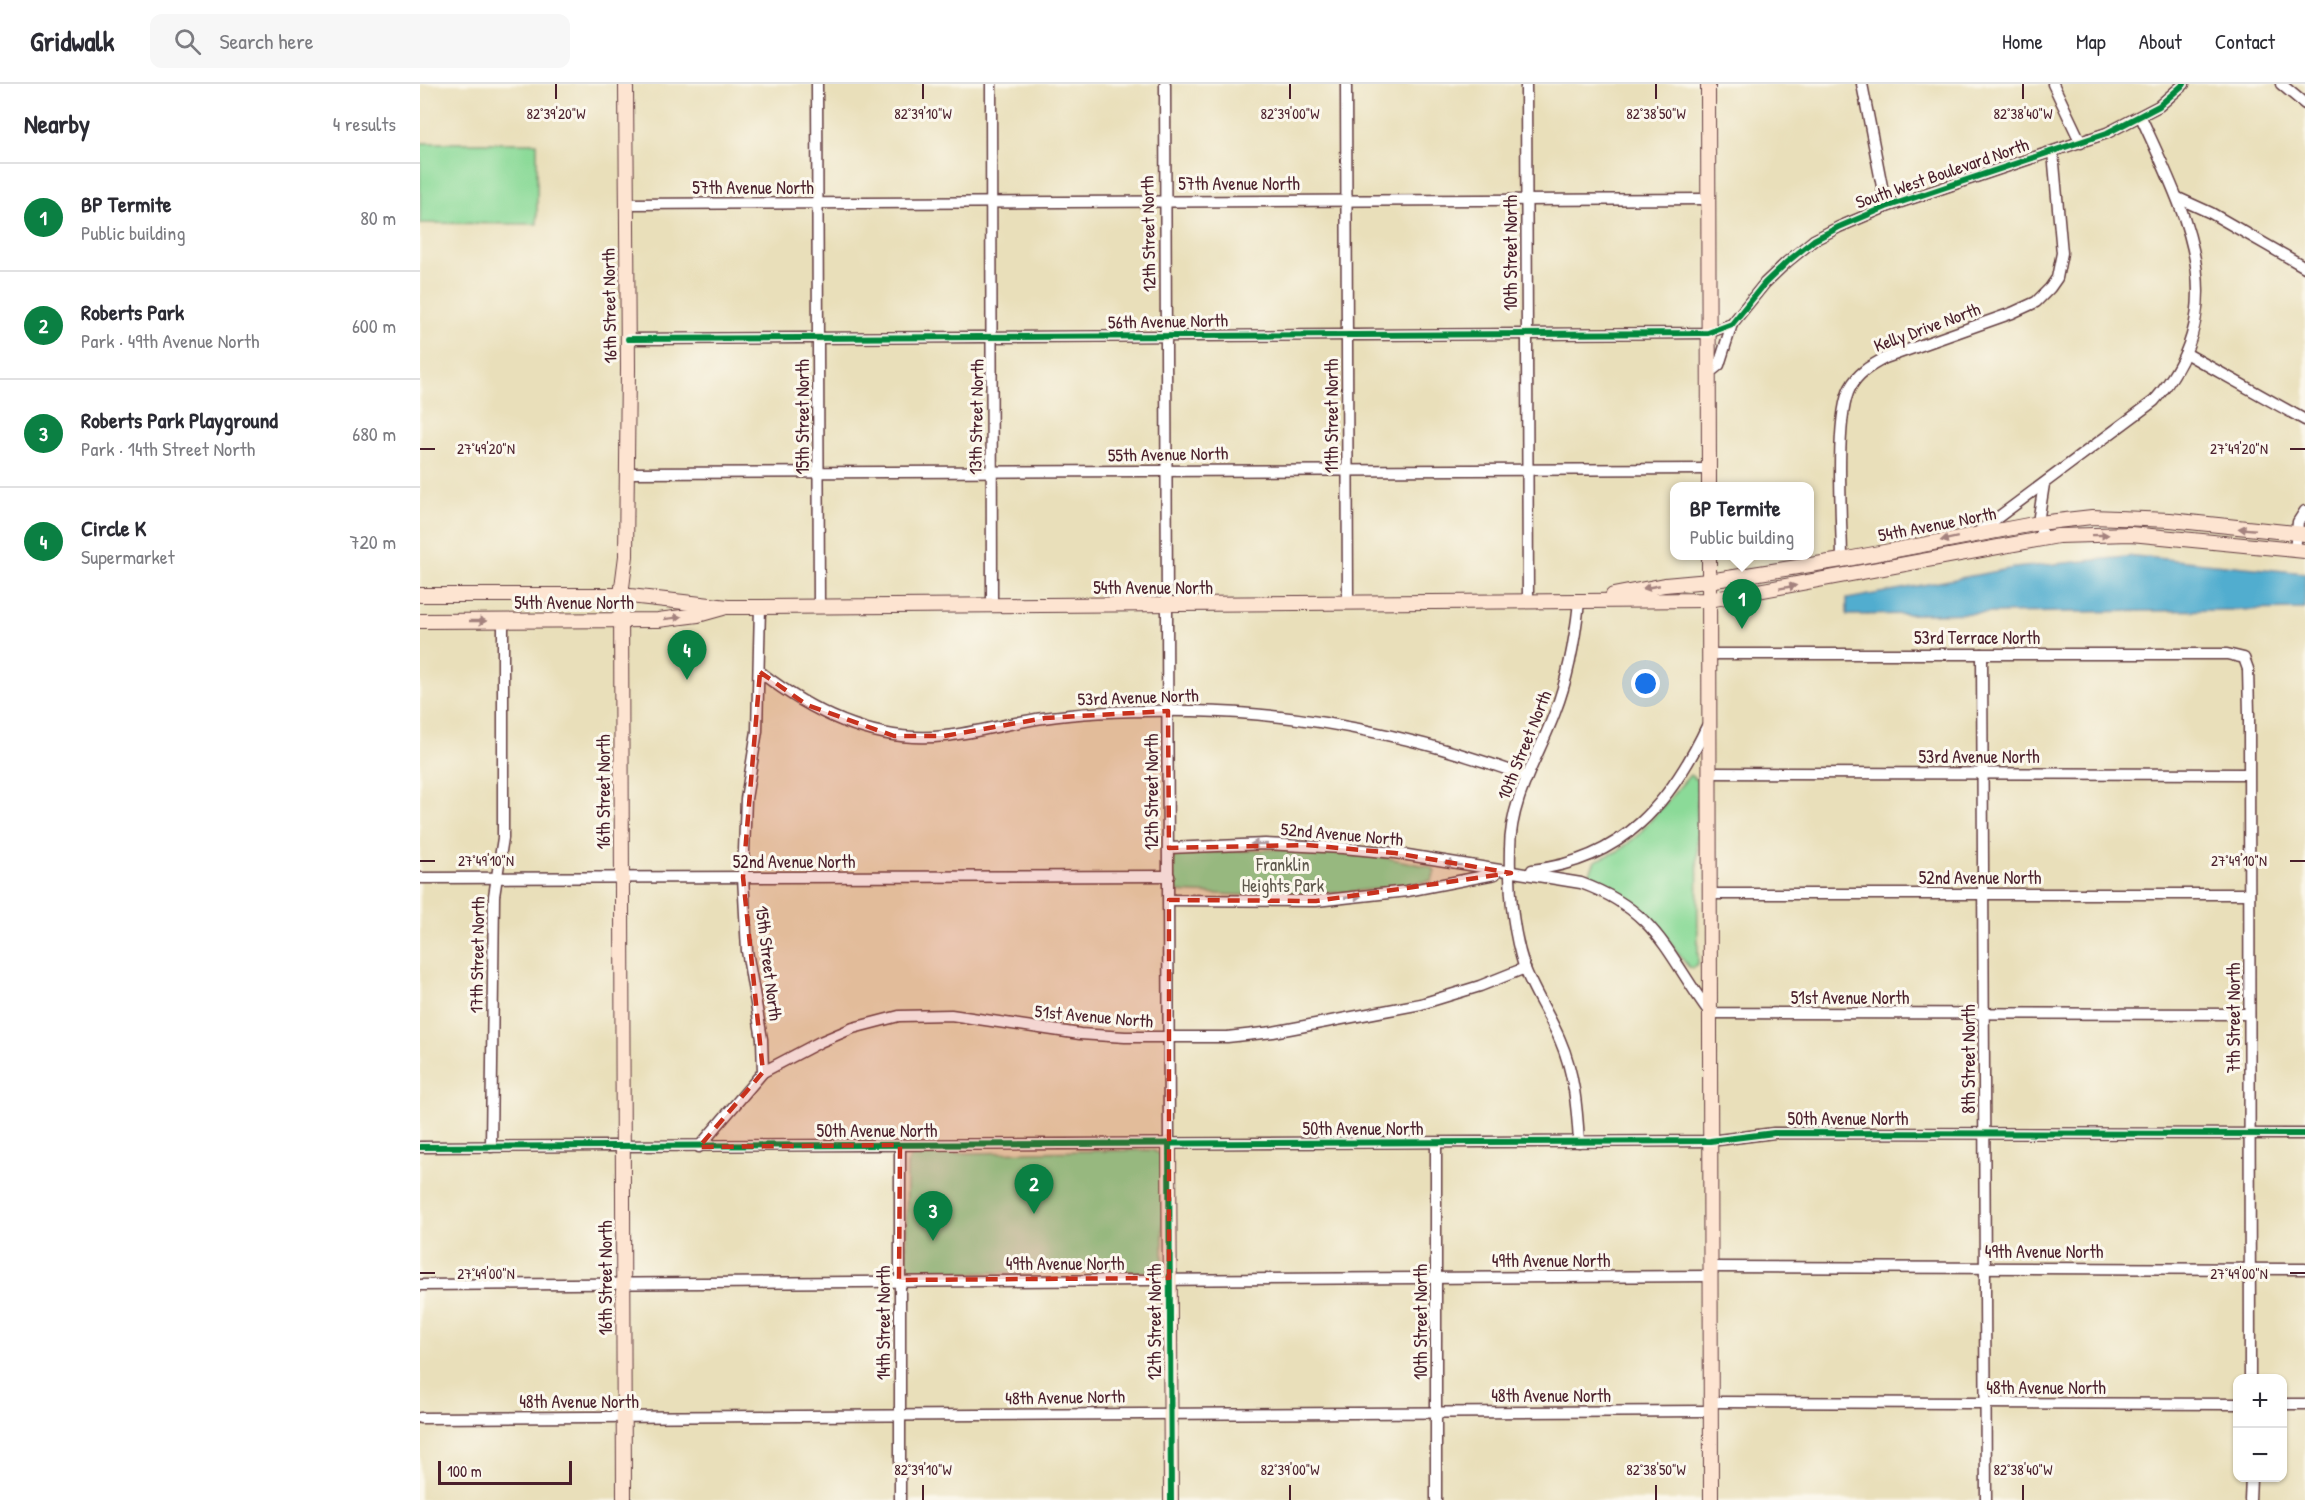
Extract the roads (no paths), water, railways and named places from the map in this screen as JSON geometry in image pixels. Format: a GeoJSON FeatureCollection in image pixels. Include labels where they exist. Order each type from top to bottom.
{"type":"FeatureCollection","features":[{"type":"Feature","properties":{"kind":"main road","name":"16th Street North"},"geometry":{"type":"LineString","coordinates":[[624,1500],[621,595],[626,556],[627,473],[626,84]]}},
{"type":"Feature","properties":{"kind":"main road"},"geometry":{"type":"LineString","coordinates":[[1708,84],[1709,482]]}},
{"type":"Feature","properties":{"kind":"main road","name":"54th Avenue North"},"geometry":{"type":"LineString","coordinates":[[1579,602],[1665,585],[1709,581],[1842,560],[2039,523],[2092,517],[2124,517],[2301,533]]}},
{"type":"Feature","properties":{"kind":"main road","name":"54th Avenue North"},"geometry":{"type":"LineString","coordinates":[[420,595],[621,595],[728,607],[1709,600],[2042,538],[2131,534],[2300,550]]}},
{"type":"Feature","properties":{"kind":"main road"},"geometry":{"type":"LineString","coordinates":[[1709,560],[1711,1500]]}},
{"type":"Feature","properties":{"kind":"main road","name":"54th Avenue North"},"geometry":{"type":"LineString","coordinates":[[420,621],[658,620],[698,615],[728,607]]}},
{"type":"Feature","properties":{"kind":"main road","name":"12th Street North"},"geometry":{"type":"LineString","coordinates":[[1169,1143],[1171,1500]]}},
{"type":"Feature","properties":{"kind":"street","name":"15th Street North"},"geometry":{"type":"LineString","coordinates":[[817,84],[819,607]]}},
{"type":"Feature","properties":{"kind":"street","name":"13th Street North"},"geometry":{"type":"LineString","coordinates":[[991,84],[992,606]]}},
{"type":"Feature","properties":{"kind":"street","name":"12th Street North"},"geometry":{"type":"LineString","coordinates":[[1165,84],[1169,1143]]}},
{"type":"Feature","properties":{"kind":"street","name":"11th Street North"},"geometry":{"type":"LineString","coordinates":[[1346,84],[1348,603]]}},
{"type":"Feature","properties":{"kind":"street","name":"10th Street North"},"geometry":{"type":"LineString","coordinates":[[1526,84],[1528,602]]}},
{"type":"Feature","properties":{"kind":"street"},"geometry":{"type":"LineString","coordinates":[[1862,84],[1886,207]]}},
{"type":"Feature","properties":{"kind":"street"},"geometry":{"type":"LineString","coordinates":[[2053,84],[2081,143]]}},
{"type":"Feature","properties":{"kind":"street","name":"South West Boulevard North"},"geometry":{"type":"LineString","coordinates":[[1709,373],[1719,365],[1732,324],[1765,283],[1814,240],[1886,207],[2081,143],[2141,117],[2184,84]]}},
{"type":"Feature","properties":{"kind":"street"},"geometry":{"type":"LineString","coordinates":[[2281,84],[2305,104]]}},
{"type":"Feature","properties":{"kind":"street"},"geometry":{"type":"LineString","coordinates":[[1977,534],[2154,401],[2172,381],[2187,354],[2195,326],[2198,285],[2188,224],[2141,117]]}},
{"type":"Feature","properties":{"kind":"street","name":"Kelly Drive North"},"geometry":{"type":"LineString","coordinates":[[1842,560],[1842,428],[1843,409],[1851,388],[1869,366],[1885,358],[2012,313],[2036,302],[2050,288],[2057,278],[2062,253],[2053,152]]}},
{"type":"Feature","properties":{"kind":"street"},"geometry":{"type":"LineString","coordinates":[[2178,198],[2211,213],[2305,267]]}},
{"type":"Feature","properties":{"kind":"street","name":"57th Avenue North"},"geometry":{"type":"LineString","coordinates":[[626,204],[1708,199]]}},
{"type":"Feature","properties":{"kind":"street"},"geometry":{"type":"LineString","coordinates":[[1708,333],[1732,324]]}},
{"type":"Feature","properties":{"kind":"street","name":"56th Avenue North"},"geometry":{"type":"LineString","coordinates":[[628,339],[1167,337],[1347,333],[1708,333]]}},
{"type":"Feature","properties":{"kind":"street"},"geometry":{"type":"LineString","coordinates":[[2187,354],[2305,420]]}},
{"type":"Feature","properties":{"kind":"street","name":"55th Avenue North"},"geometry":{"type":"LineString","coordinates":[[627,473],[1527,467],[1709,469]]}},
{"type":"Feature","properties":{"kind":"street"},"geometry":{"type":"LineString","coordinates":[[2042,538],[2039,523],[2044,484]]}},
{"type":"Feature","properties":{"kind":"street"},"geometry":{"type":"LineString","coordinates":[[2300,550],[2305,511]]}},
{"type":"Feature","properties":{"kind":"street","name":"10th Street North"},"geometry":{"type":"LineString","coordinates":[[1579,602],[1565,687],[1526,776],[1514,820],[1510,847],[1511,904],[1525,969],[1562,1042],[1576,1103],[1579,1142]]}},
{"type":"Feature","properties":{"kind":"street","name":"15th Street North"},"geometry":{"type":"LineString","coordinates":[[760,607],[757,731],[746,798],[743,878],[747,951],[762,1039],[763,1072]]}},
{"type":"Feature","properties":{"kind":"street","name":"17th Street North"},"geometry":{"type":"LineString","coordinates":[[491,1147],[494,896],[503,838],[503,621]]}},
{"type":"Feature","properties":{"kind":"street","name":"53rd Terrace North"},"geometry":{"type":"LineString","coordinates":[[1710,654],[2228,654],[2244,658]]}},
{"type":"Feature","properties":{"kind":"street","name":"8th Street North"},"geometry":{"type":"LineString","coordinates":[[1982,654],[1986,1500]]}},
{"type":"Feature","properties":{"kind":"street","name":"7th Street North"},"geometry":{"type":"LineString","coordinates":[[2244,658],[2248,669],[2250,1374]]}},
{"type":"Feature","properties":{"kind":"street","name":"53rd Avenue North"},"geometry":{"type":"LineString","coordinates":[[760,672],[807,705],[849,724],[894,736],[944,736],[1045,718],[1168,711],[1250,713],[1347,726],[1450,750],[1526,776]]}},
{"type":"Feature","properties":{"kind":"street","name":"52nd Avenue North"},"geometry":{"type":"LineString","coordinates":[[1169,900],[1316,901],[1377,895],[1554,868],[1577,861],[1611,846],[1638,826],[1675,786],[1709,721]]}},
{"type":"Feature","properties":{"kind":"street","name":"53rd Avenue North"},"geometry":{"type":"LineString","coordinates":[[1710,773],[2248,774]]}},
{"type":"Feature","properties":{"kind":"street","name":"52nd Avenue North"},"geometry":{"type":"LineString","coordinates":[[1169,848],[1265,844],[1334,847],[1395,853],[1511,873]]}},
{"type":"Feature","properties":{"kind":"street"},"geometry":{"type":"LineString","coordinates":[[1511,873],[1581,883],[1625,905],[1640,916],[1668,948],[1710,1013]]}},
{"type":"Feature","properties":{"kind":"street","name":"52nd Avenue North"},"geometry":{"type":"LineString","coordinates":[[420,878],[1169,876]]}},
{"type":"Feature","properties":{"kind":"street","name":"52nd Avenue North"},"geometry":{"type":"LineString","coordinates":[[1710,894],[2249,894]]}},
{"type":"Feature","properties":{"kind":"street","name":"51st Avenue North"},"geometry":{"type":"LineString","coordinates":[[699,1147],[763,1072],[819,1042],[853,1028],[899,1016],[951,1015],[1080,1034],[1169,1039],[1227,1037],[1339,1021],[1421,1004],[1525,969]]}},
{"type":"Feature","properties":{"kind":"street","name":"51st Avenue North"},"geometry":{"type":"LineString","coordinates":[[1710,1013],[2249,1014]]}},
{"type":"Feature","properties":{"kind":"street","name":"50th Avenue North"},"geometry":{"type":"LineString","coordinates":[[420,1147],[1710,1141],[1774,1133],[2305,1134]]}},
{"type":"Feature","properties":{"kind":"street","name":"10th Street North"},"geometry":{"type":"LineString","coordinates":[[1436,1143],[1436,1500]]}},
{"type":"Feature","properties":{"kind":"street","name":"14th Street North"},"geometry":{"type":"LineString","coordinates":[[900,1145],[900,1500]]}},
{"type":"Feature","properties":{"kind":"street","name":"49th Avenue North"},"geometry":{"type":"LineString","coordinates":[[420,1285],[623,1285],[1169,1278],[1436,1278],[1711,1271],[1984,1268],[2305,1269]]}},
{"type":"Feature","properties":{"kind":"street","name":"48th Avenue North"},"geometry":{"type":"LineString","coordinates":[[420,1418],[1437,1412],[1984,1404],[2233,1404]]}},
{"type":"Feature","properties":{"kind":"street"},"geometry":{"type":"LineString","coordinates":[[2287,1404],[2305,1404]]}},
{"type":"Feature","properties":{"kind":"street"},"geometry":{"type":"LineString","coordinates":[[2250,1500],[2251,1482]]}},
{"type":"Feature","properties":{"kind":"water"},"geometry":{"type":"Polygon","coordinates":[[[2135,556],[2305,573],[2305,609],[1847,615],[1847,599],[2014,568],[2135,556]]]}},
{"type":"Feature","properties":{"kind":"place","name":"BP Termite"},"geometry":{"type":"Point","coordinates":[1742,629]}},
{"type":"Feature","properties":{"kind":"place","name":"Circle K"},"geometry":{"type":"Point","coordinates":[687,680]}},
{"type":"Feature","properties":{"kind":"place","name":"Roberts Park"},"geometry":{"type":"Point","coordinates":[1034,1214]}},
{"type":"Feature","properties":{"kind":"place","name":"Roberts Park Playground"},"geometry":{"type":"Point","coordinates":[933,1241]}},
{"type":"Feature","properties":{"kind":"park label","name":"Franklin Heights Park"},"geometry":{"type":"Point","coordinates":[1283,874]}}]}
